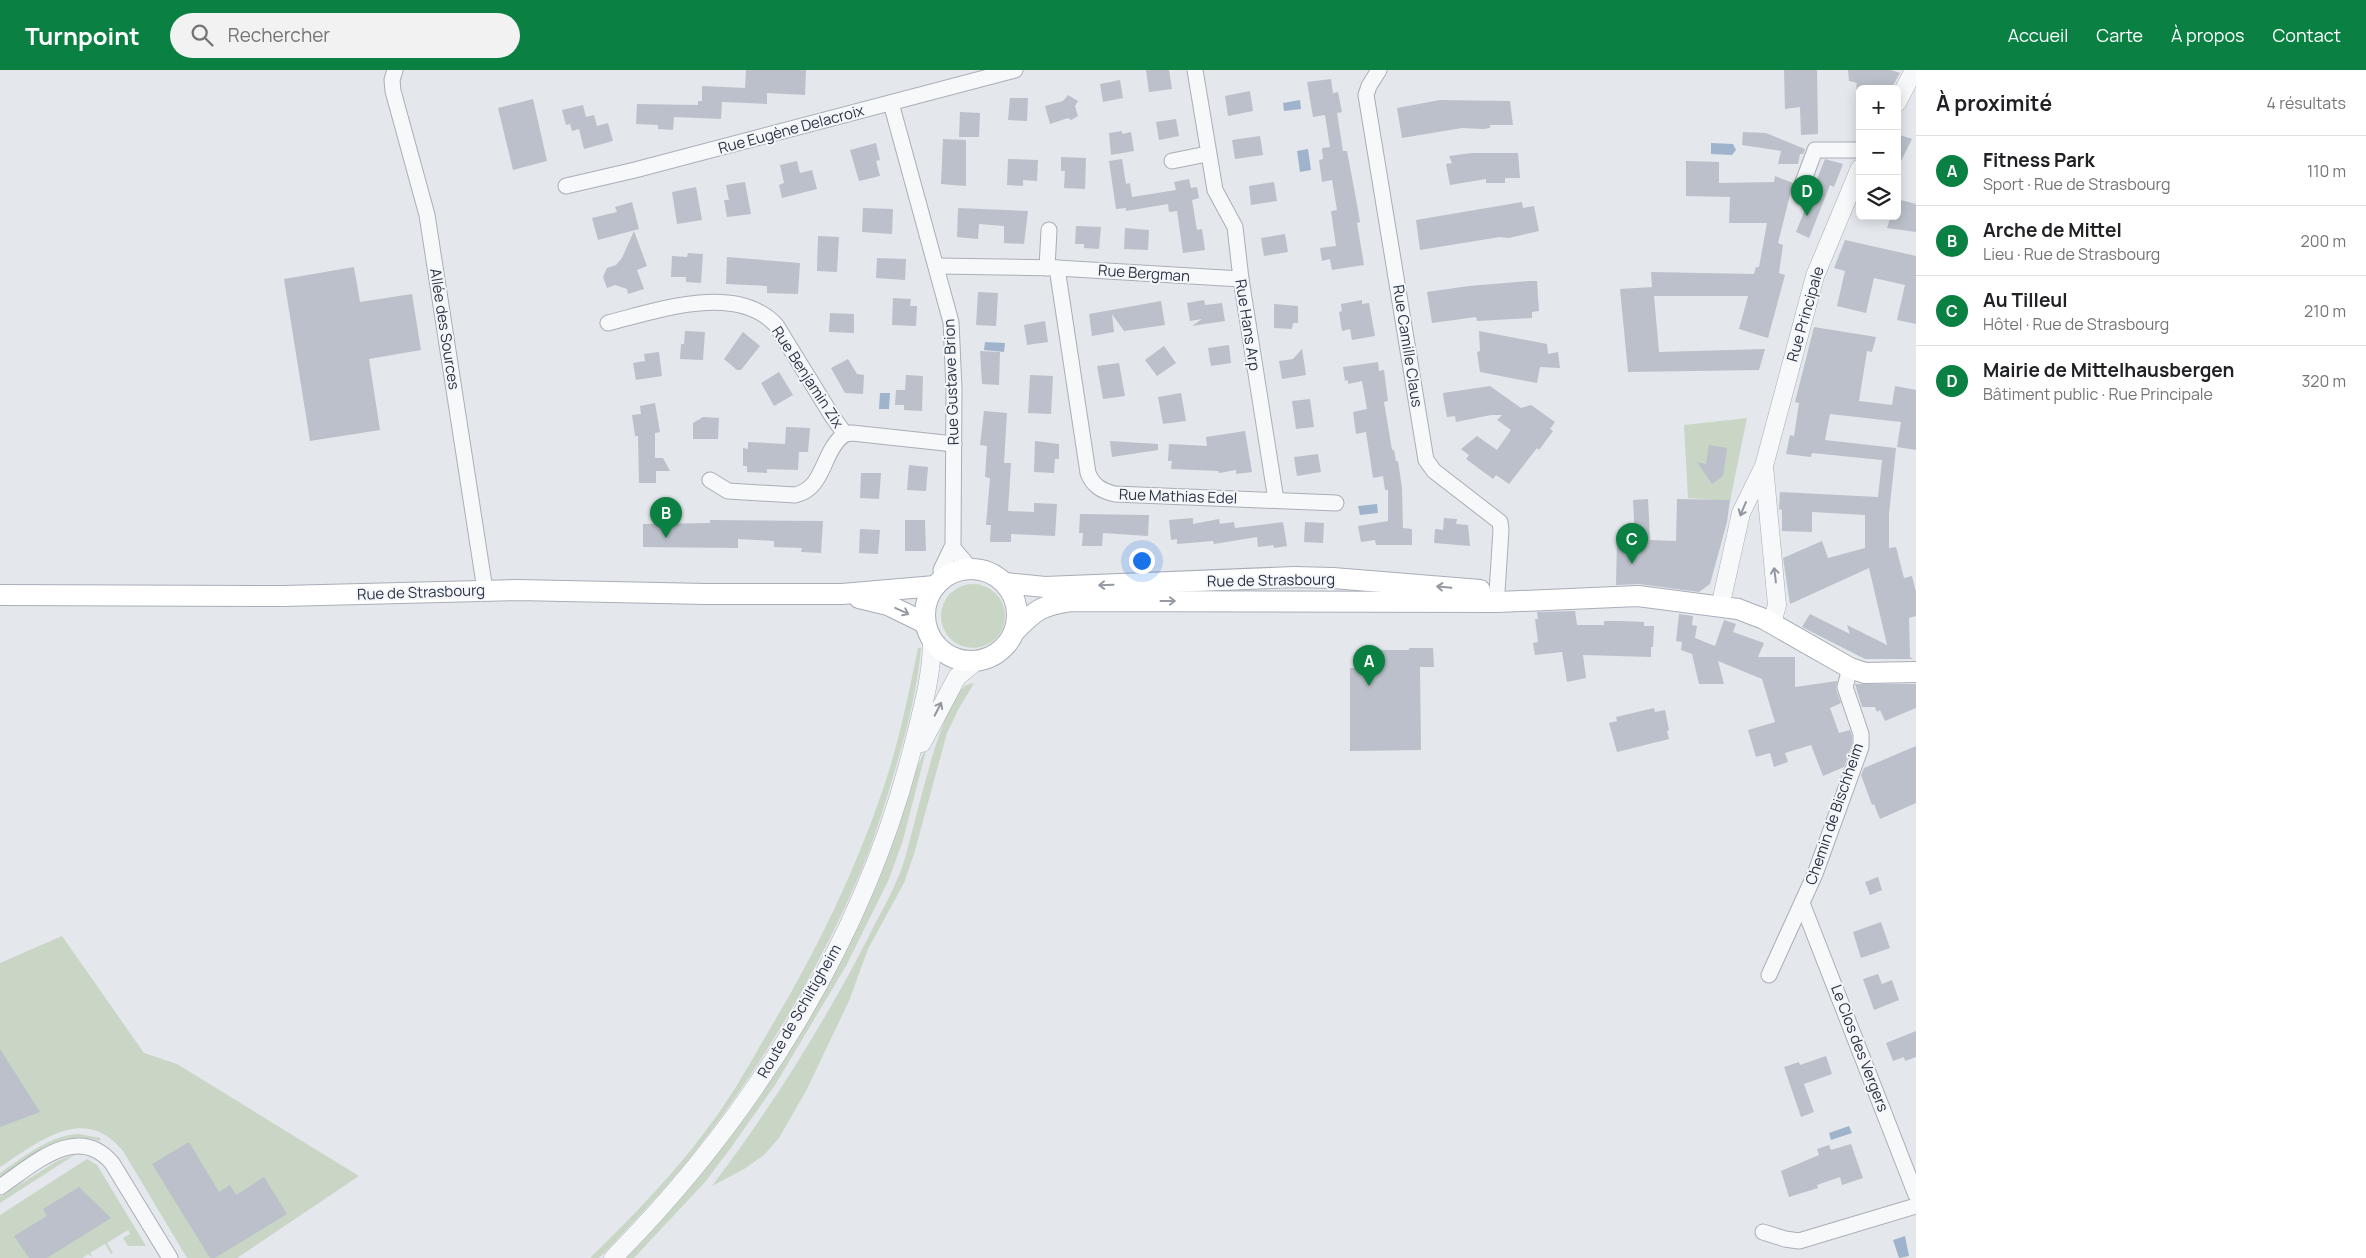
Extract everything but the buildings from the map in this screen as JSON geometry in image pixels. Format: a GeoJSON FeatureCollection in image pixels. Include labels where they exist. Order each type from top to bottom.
{"type":"FeatureCollection","features":[{"type":"Feature","properties":{"kind":"main road"},"geometry":{"type":"LineString","coordinates":[[971,569],[989,573],[1005,584],[1012,594],[1016,606],[1017,619],[1014,632],[1008,643],[988,659],[975,662],[962,661],[950,657],[940,650],[929,631],[927,603],[940,582],[957,571],[971,569]]}},
{"type":"Feature","properties":{"kind":"main road","name":"Rue de Strasbourg"},"geometry":{"type":"LineString","coordinates":[[1005,584],[1045,587],[1294,576],[1497,592],[1597,597]]}},
{"type":"Feature","properties":{"kind":"main road"},"geometry":{"type":"LineString","coordinates":[[1345,602],[1360,580]]}},
{"type":"Feature","properties":{"kind":"main road","name":"Rue de Strasbourg"},"geometry":{"type":"LineString","coordinates":[[0,595],[283,596],[485,590],[842,594],[940,582]]}},
{"type":"Feature","properties":{"kind":"main road"},"geometry":{"type":"LineString","coordinates":[[1395,583],[1416,598],[1417,602]]}},
{"type":"Feature","properties":{"kind":"main road","name":"Rue de Strasbourg"},"geometry":{"type":"LineString","coordinates":[[842,594],[888,605],[929,631]]}},
{"type":"Feature","properties":{"kind":"main road","name":"Rue de Strasbourg"},"geometry":{"type":"LineString","coordinates":[[1014,632],[1026,619],[1047,605],[1071,601],[1498,602],[1638,596],[1738,609],[1772,623],[1850,668],[1865,673],[1916,672]]}},
{"type":"Feature","properties":{"kind":"street","name":"Allée des Sources"},"geometry":{"type":"LineString","coordinates":[[395,70],[392,80],[393,91],[427,215],[485,590]]}},
{"type":"Feature","properties":{"kind":"street","name":"Rue Eugène Delacroix"},"geometry":{"type":"LineString","coordinates":[[566,186],[635,170],[1015,70]]}},
{"type":"Feature","properties":{"kind":"street","name":"Rue Hans Arp"},"geometry":{"type":"LineString","coordinates":[[1194,70],[1207,154],[1215,190],[1235,227],[1241,279],[1276,500]]}},
{"type":"Feature","properties":{"kind":"street","name":"Rue Camille Claus"},"geometry":{"type":"LineString","coordinates":[[1379,70],[1366,95],[1426,460],[1434,471],[1500,522],[1497,592]]}},
{"type":"Feature","properties":{"kind":"street"},"geometry":{"type":"LineString","coordinates":[[1901,95],[1914,70]]}},
{"type":"Feature","properties":{"kind":"street","name":"Rue Gustave Brion"},"geometry":{"type":"LineString","coordinates":[[891,103],[951,322],[954,389],[953,548],[941,570],[940,582]]}},
{"type":"Feature","properties":{"kind":"street"},"geometry":{"type":"LineString","coordinates":[[1799,193],[1815,150],[1856,150]]}},
{"type":"Feature","properties":{"kind":"street"},"geometry":{"type":"LineString","coordinates":[[1172,161],[1207,154]]}},
{"type":"Feature","properties":{"kind":"street","name":"Rue Principale"},"geometry":{"type":"LineString","coordinates":[[1720,608],[1741,513],[1764,466],[1815,276],[1857,175]]}},
{"type":"Feature","properties":{"kind":"street"},"geometry":{"type":"LineString","coordinates":[[1049,230],[1052,268]]}},
{"type":"Feature","properties":{"kind":"street","name":"Rue Bergman"},"geometry":{"type":"LineString","coordinates":[[937,266],[1052,268],[1241,279]]}},
{"type":"Feature","properties":{"kind":"street","name":"Rue Mathias Edel"},"geometry":{"type":"LineString","coordinates":[[1052,268],[1088,473],[1094,484],[1106,492],[1115,494],[1336,503]]}},
{"type":"Feature","properties":{"kind":"street","name":"Rue Benjamin Zix"},"geometry":{"type":"LineString","coordinates":[[608,322],[694,303],[738,305],[763,313],[776,325],[845,434],[852,432],[954,444]]}},
{"type":"Feature","properties":{"kind":"street"},"geometry":{"type":"LineString","coordinates":[[710,480],[728,491],[795,495],[806,493],[814,486],[834,444],[845,434]]}},
{"type":"Feature","properties":{"kind":"street","name":"Rue Principale"},"geometry":{"type":"LineString","coordinates":[[1764,466],[1777,605],[1772,623]]}},
{"type":"Feature","properties":{"kind":"street"},"geometry":{"type":"LineString","coordinates":[[953,548],[971,569]]}},
{"type":"Feature","properties":{"kind":"street","name":"Route de Schiltigheim"},"geometry":{"type":"LineString","coordinates":[[613,1258],[656,1214],[717,1140],[747,1099],[802,1012],[855,910],[883,842],[903,785],[929,680],[929,631]]}},
{"type":"Feature","properties":{"kind":"street","name":"Route de Schiltigheim"},"geometry":{"type":"LineString","coordinates":[[903,785],[944,699],[957,677],[975,662]]}},
{"type":"Feature","properties":{"kind":"street","name":"Chemin de Bischheim"},"geometry":{"type":"LineString","coordinates":[[1769,975],[1815,874],[1862,742],[1845,687],[1850,668]]}},
{"type":"Feature","properties":{"kind":"street","name":"Le Clos des Vergers"},"geometry":{"type":"LineString","coordinates":[[1802,903],[1916,1195]]}},
{"type":"Feature","properties":{"kind":"street"},"geometry":{"type":"LineString","coordinates":[[0,1187],[62,1148],[82,1146],[95,1148],[112,1163],[170,1258]]}},
{"type":"Feature","properties":{"kind":"street"},"geometry":{"type":"LineString","coordinates":[[1763,1232],[1799,1242],[1916,1206]]}},
{"type":"Feature","properties":{"kind":"green space"},"geometry":{"type":"Polygon","coordinates":[[[1747,418],[1730,501],[1688,498],[1684,425],[1747,418]]]}},
{"type":"Feature","properties":{"kind":"green space"},"geometry":{"type":"Polygon","coordinates":[[[973,584],[985,586],[996,593],[1003,604],[1005,616],[1003,628],[996,639],[985,646],[973,648],[961,646],[950,639],[943,628],[941,616],[943,604],[950,593],[961,586],[973,584]]]}},
{"type":"Feature","properties":{"kind":"green space"},"geometry":{"type":"Polygon","coordinates":[[[918,648],[921,648],[916,683],[901,750],[891,784],[863,866],[826,946],[783,1024],[708,1135],[651,1203],[599,1258],[590,1258],[657,1189],[704,1134],[739,1082],[803,971],[832,914],[858,855],[881,795],[898,740],[918,648]]]}},
{"type":"Feature","properties":{"kind":"green space"},"geometry":{"type":"Polygon","coordinates":[[[974,683],[947,733],[914,854],[904,883],[868,949],[849,1001],[807,1089],[779,1138],[764,1155],[744,1169],[712,1186],[755,1127],[814,1036],[867,940],[902,868],[929,767],[946,718],[955,699],[964,687],[974,683]]]}},
{"type":"Feature","properties":{"kind":"green space"},"geometry":{"type":"Polygon","coordinates":[[[928,743],[903,840],[889,879],[846,966],[775,1085],[730,1149],[705,1182],[634,1258],[625,1258],[676,1204],[748,1110],[890,846],[915,772],[928,743]]]}},
{"type":"Feature","properties":{"kind":"green space"},"geometry":{"type":"Polygon","coordinates":[[[62,936],[144,1053],[177,1064],[359,1176],[237,1258],[187,1258],[123,1151],[108,1137],[93,1130],[77,1128],[62,1132],[30,1147],[0,1167],[0,963],[62,936]]]}},
{"type":"Feature","properties":{"kind":"green space"},"geometry":{"type":"Polygon","coordinates":[[[78,1134],[101,1138],[99,1141],[72,1138],[59,1141],[34,1154],[0,1177],[0,1173],[46,1143],[78,1134]]]}},
{"type":"Feature","properties":{"kind":"green space"},"geometry":{"type":"Polygon","coordinates":[[[76,1154],[0,1203],[0,1197],[57,1161],[76,1154]]]}},
{"type":"Feature","properties":{"kind":"green space"},"geometry":{"type":"Polygon","coordinates":[[[87,1159],[97,1165],[146,1246],[128,1246],[123,1238],[130,1234],[128,1230],[107,1243],[113,1253],[111,1254],[105,1244],[90,1253],[93,1258],[88,1254],[82,1258],[0,1258],[0,1215],[87,1159]]]}},
{"type":"Feature","properties":{"kind":"water"},"geometry":{"type":"Polygon","coordinates":[[[1300,100],[1301,109],[1284,111],[1283,103],[1300,100]]]}},
{"type":"Feature","properties":{"kind":"water"},"geometry":{"type":"Polygon","coordinates":[[[1711,143],[1733,144],[1736,150],[1732,155],[1711,154],[1711,143]]]}},
{"type":"Feature","properties":{"kind":"water"},"geometry":{"type":"Polygon","coordinates":[[[1308,149],[1311,170],[1300,172],[1297,151],[1308,149]]]}},
{"type":"Feature","properties":{"kind":"water"},"geometry":{"type":"Polygon","coordinates":[[[985,342],[1005,343],[1004,352],[984,350],[985,342]]]}},
{"type":"Feature","properties":{"kind":"water"},"geometry":{"type":"Polygon","coordinates":[[[880,393],[890,393],[889,409],[879,409],[880,393]]]}},
{"type":"Feature","properties":{"kind":"water"},"geometry":{"type":"Polygon","coordinates":[[[1377,504],[1378,513],[1360,515],[1358,506],[1377,504]]]}},
{"type":"Feature","properties":{"kind":"water"},"geometry":{"type":"Polygon","coordinates":[[[1849,1126],[1852,1133],[1831,1140],[1829,1133],[1849,1126]]]}},
{"type":"Feature","properties":{"kind":"water"},"geometry":{"type":"Polygon","coordinates":[[[1905,1236],[1909,1256],[1899,1258],[1893,1240],[1905,1236]]]}},
{"type":"Feature","properties":{"kind":"place","name":"Mairie de Mittelhausbergen"},"geometry":{"type":"Point","coordinates":[1807,216]}},
{"type":"Feature","properties":{"kind":"place","name":"Arche de Mittel"},"geometry":{"type":"Point","coordinates":[666,538]}},
{"type":"Feature","properties":{"kind":"place","name":"Au Tilleul"},"geometry":{"type":"Point","coordinates":[1632,564]}},
{"type":"Feature","properties":{"kind":"place","name":"Fitness Park"},"geometry":{"type":"Point","coordinates":[1369,686]}}]}
